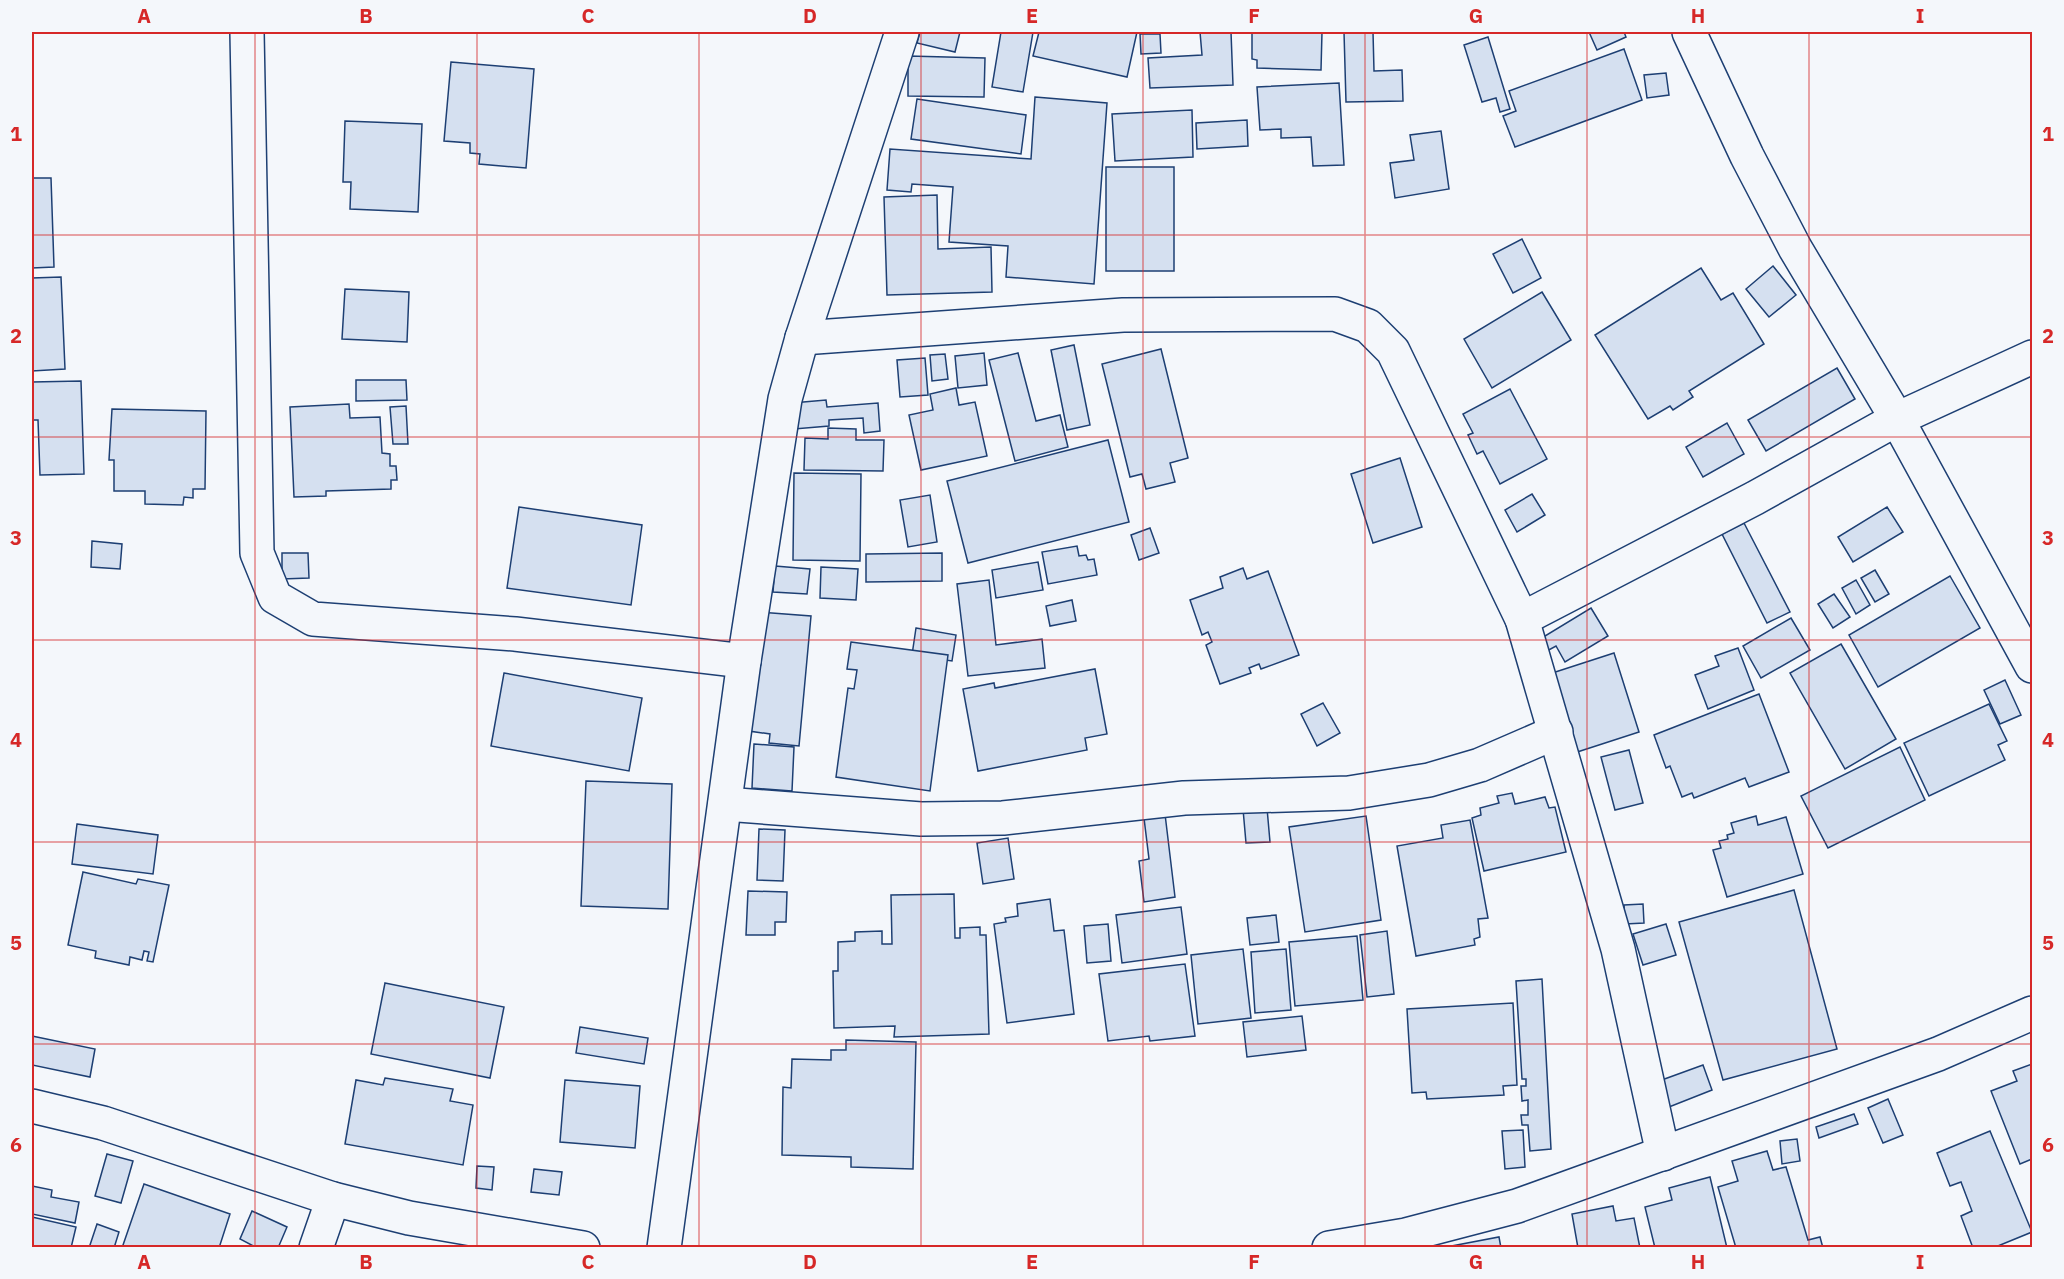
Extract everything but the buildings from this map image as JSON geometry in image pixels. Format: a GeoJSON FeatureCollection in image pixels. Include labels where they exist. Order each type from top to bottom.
{"type":"FeatureCollection","features":[{"type":"Feature","properties":{"kind":"street"},"geometry":{"type":"LineString","coordinates":[[247,32],[257,553],[275,597],[313,619],[515,634],[744,661]]}},
{"type":"Feature","properties":{"kind":"street"},"geometry":{"type":"LineString","coordinates":[[664,1248],[744,661],[785,399],[802,338],[903,32]]}},
{"type":"Feature","properties":{"kind":"street"},"geometry":{"type":"LineString","coordinates":[[1689,32],[1747,156],[1790,238],[1897,419],[2032,666]]}},
{"type":"Feature","properties":{"kind":"street"},"geometry":{"type":"LineString","coordinates":[[802,338],[1123,315],[1335,314],[1368,326],[1392,351],[1522,619],[1618,949],[1663,1154]]}},
{"type":"Feature","properties":{"kind":"street"},"geometry":{"type":"LineString","coordinates":[[1522,619],[1755,498],[1897,419],[2032,357]]}},
{"type":"Feature","properties":{"kind":"street"},"geometry":{"type":"LineString","coordinates":[[725,804],[921,819],[1003,818],[1184,798],[1349,793],[1429,780],[1470,768],[1556,732]]}},
{"type":"Feature","properties":{"kind":"street"},"geometry":{"type":"LineString","coordinates":[[1329,1248],[1406,1234],[1517,1206],[1938,1054],[2032,1013]]}},
{"type":"Feature","properties":{"kind":"street"},"geometry":{"type":"LineString","coordinates":[[32,1106],[103,1123],[333,1199],[409,1218],[584,1248]]}},
{"type":"Feature","properties":{"kind":"street"},"geometry":{"type":"LineString","coordinates":[[316,1248],[333,1199]]}}]}
